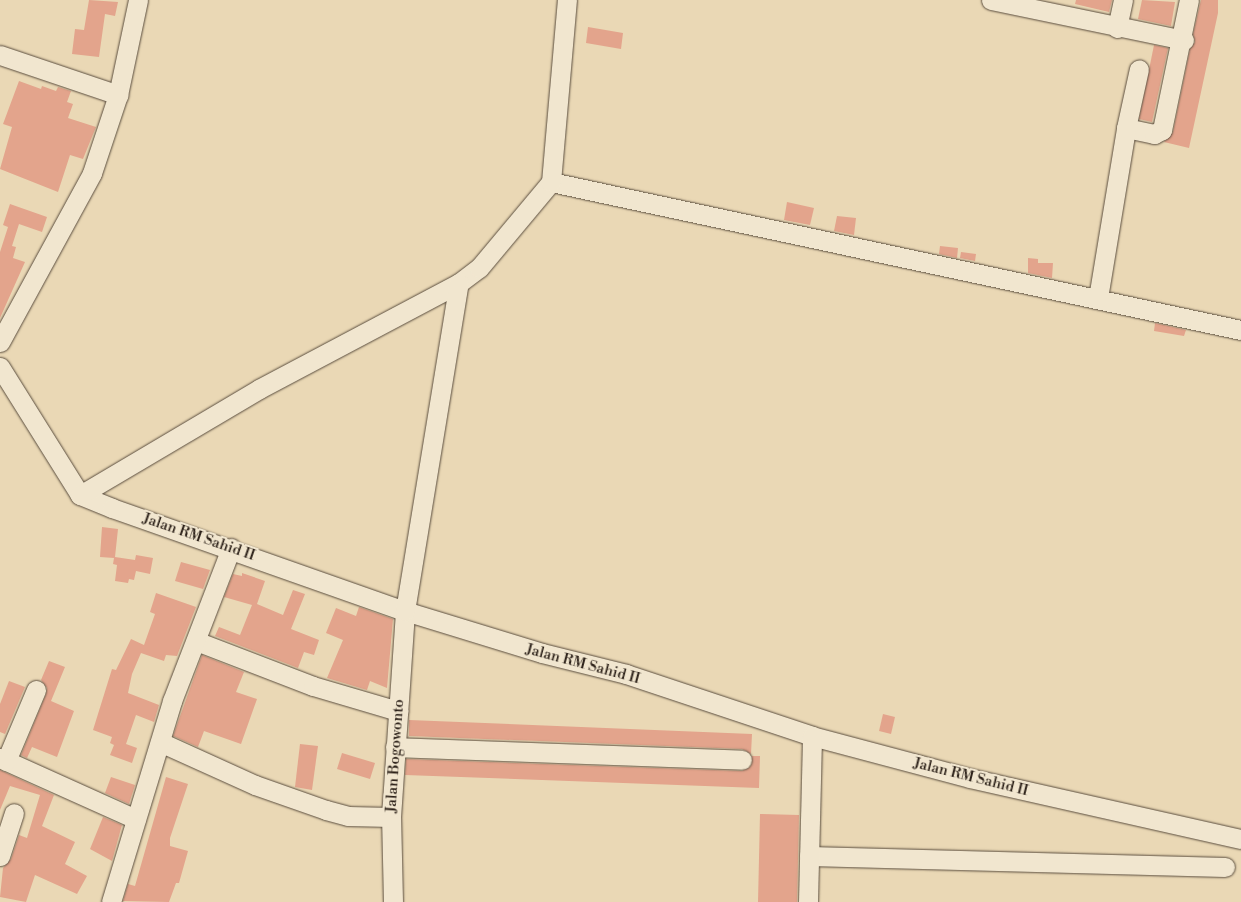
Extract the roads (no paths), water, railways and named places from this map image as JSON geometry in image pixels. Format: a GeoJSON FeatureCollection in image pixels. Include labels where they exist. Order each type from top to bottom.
{"type":"FeatureCollection","features":[{"type":"Feature","properties":{"kind":"street"},"geometry":{"type":"LineString","coordinates":[[0,342],[92,173],[118,95],[138,0]]}},
{"type":"Feature","properties":{"kind":"street"},"geometry":{"type":"LineString","coordinates":[[0,367],[80,495],[260,389],[459,283],[489,257],[551,182],[568,0]]}},
{"type":"Feature","properties":{"kind":"street"},"geometry":{"type":"LineString","coordinates":[[991,0],[1072,8],[1117,28],[1184,40]]}},
{"type":"Feature","properties":{"kind":"street"},"geometry":{"type":"LineString","coordinates":[[1117,28],[1123,0]]}},
{"type":"Feature","properties":{"kind":"street"},"geometry":{"type":"LineString","coordinates":[[1126,128],[1154,134],[1162,130],[1184,40],[1189,0]]}},
{"type":"Feature","properties":{"kind":"street"},"geometry":{"type":"LineString","coordinates":[[0,55],[118,95]]}},
{"type":"Feature","properties":{"kind":"street"},"geometry":{"type":"LineString","coordinates":[[1098,298],[1126,128],[1139,69]]}},
{"type":"Feature","properties":{"kind":"street"},"geometry":{"type":"LineString","coordinates":[[551,182],[1241,330]]}},
{"type":"Feature","properties":{"kind":"street","name":"Jalan Bogowonto"},"geometry":{"type":"LineString","coordinates":[[393,902],[391,817],[405,610],[459,283]]}},
{"type":"Feature","properties":{"kind":"street","name":"Jalan RM Sahid II"},"geometry":{"type":"LineString","coordinates":[[80,495],[405,610],[542,653],[626,674],[812,736],[970,778],[1241,839]]}},
{"type":"Feature","properties":{"kind":"street"},"geometry":{"type":"LineString","coordinates":[[111,902],[160,742],[231,548]]}},
{"type":"Feature","properties":{"kind":"street"},"geometry":{"type":"LineString","coordinates":[[196,641],[313,686],[398,711]]}},
{"type":"Feature","properties":{"kind":"street"},"geometry":{"type":"LineString","coordinates":[[36,690],[3,760],[136,819]]}},
{"type":"Feature","properties":{"kind":"street"},"geometry":{"type":"LineString","coordinates":[[808,902],[812,736]]}},
{"type":"Feature","properties":{"kind":"street"},"geometry":{"type":"LineString","coordinates":[[160,742],[255,784],[326,810],[348,816],[391,817]]}},
{"type":"Feature","properties":{"kind":"street"},"geometry":{"type":"LineString","coordinates":[[395,747],[742,760]]}},
{"type":"Feature","properties":{"kind":"street"},"geometry":{"type":"LineString","coordinates":[[0,856],[14,813]]}},
{"type":"Feature","properties":{"kind":"street"},"geometry":{"type":"LineString","coordinates":[[809,856],[1225,867]]}}]}
